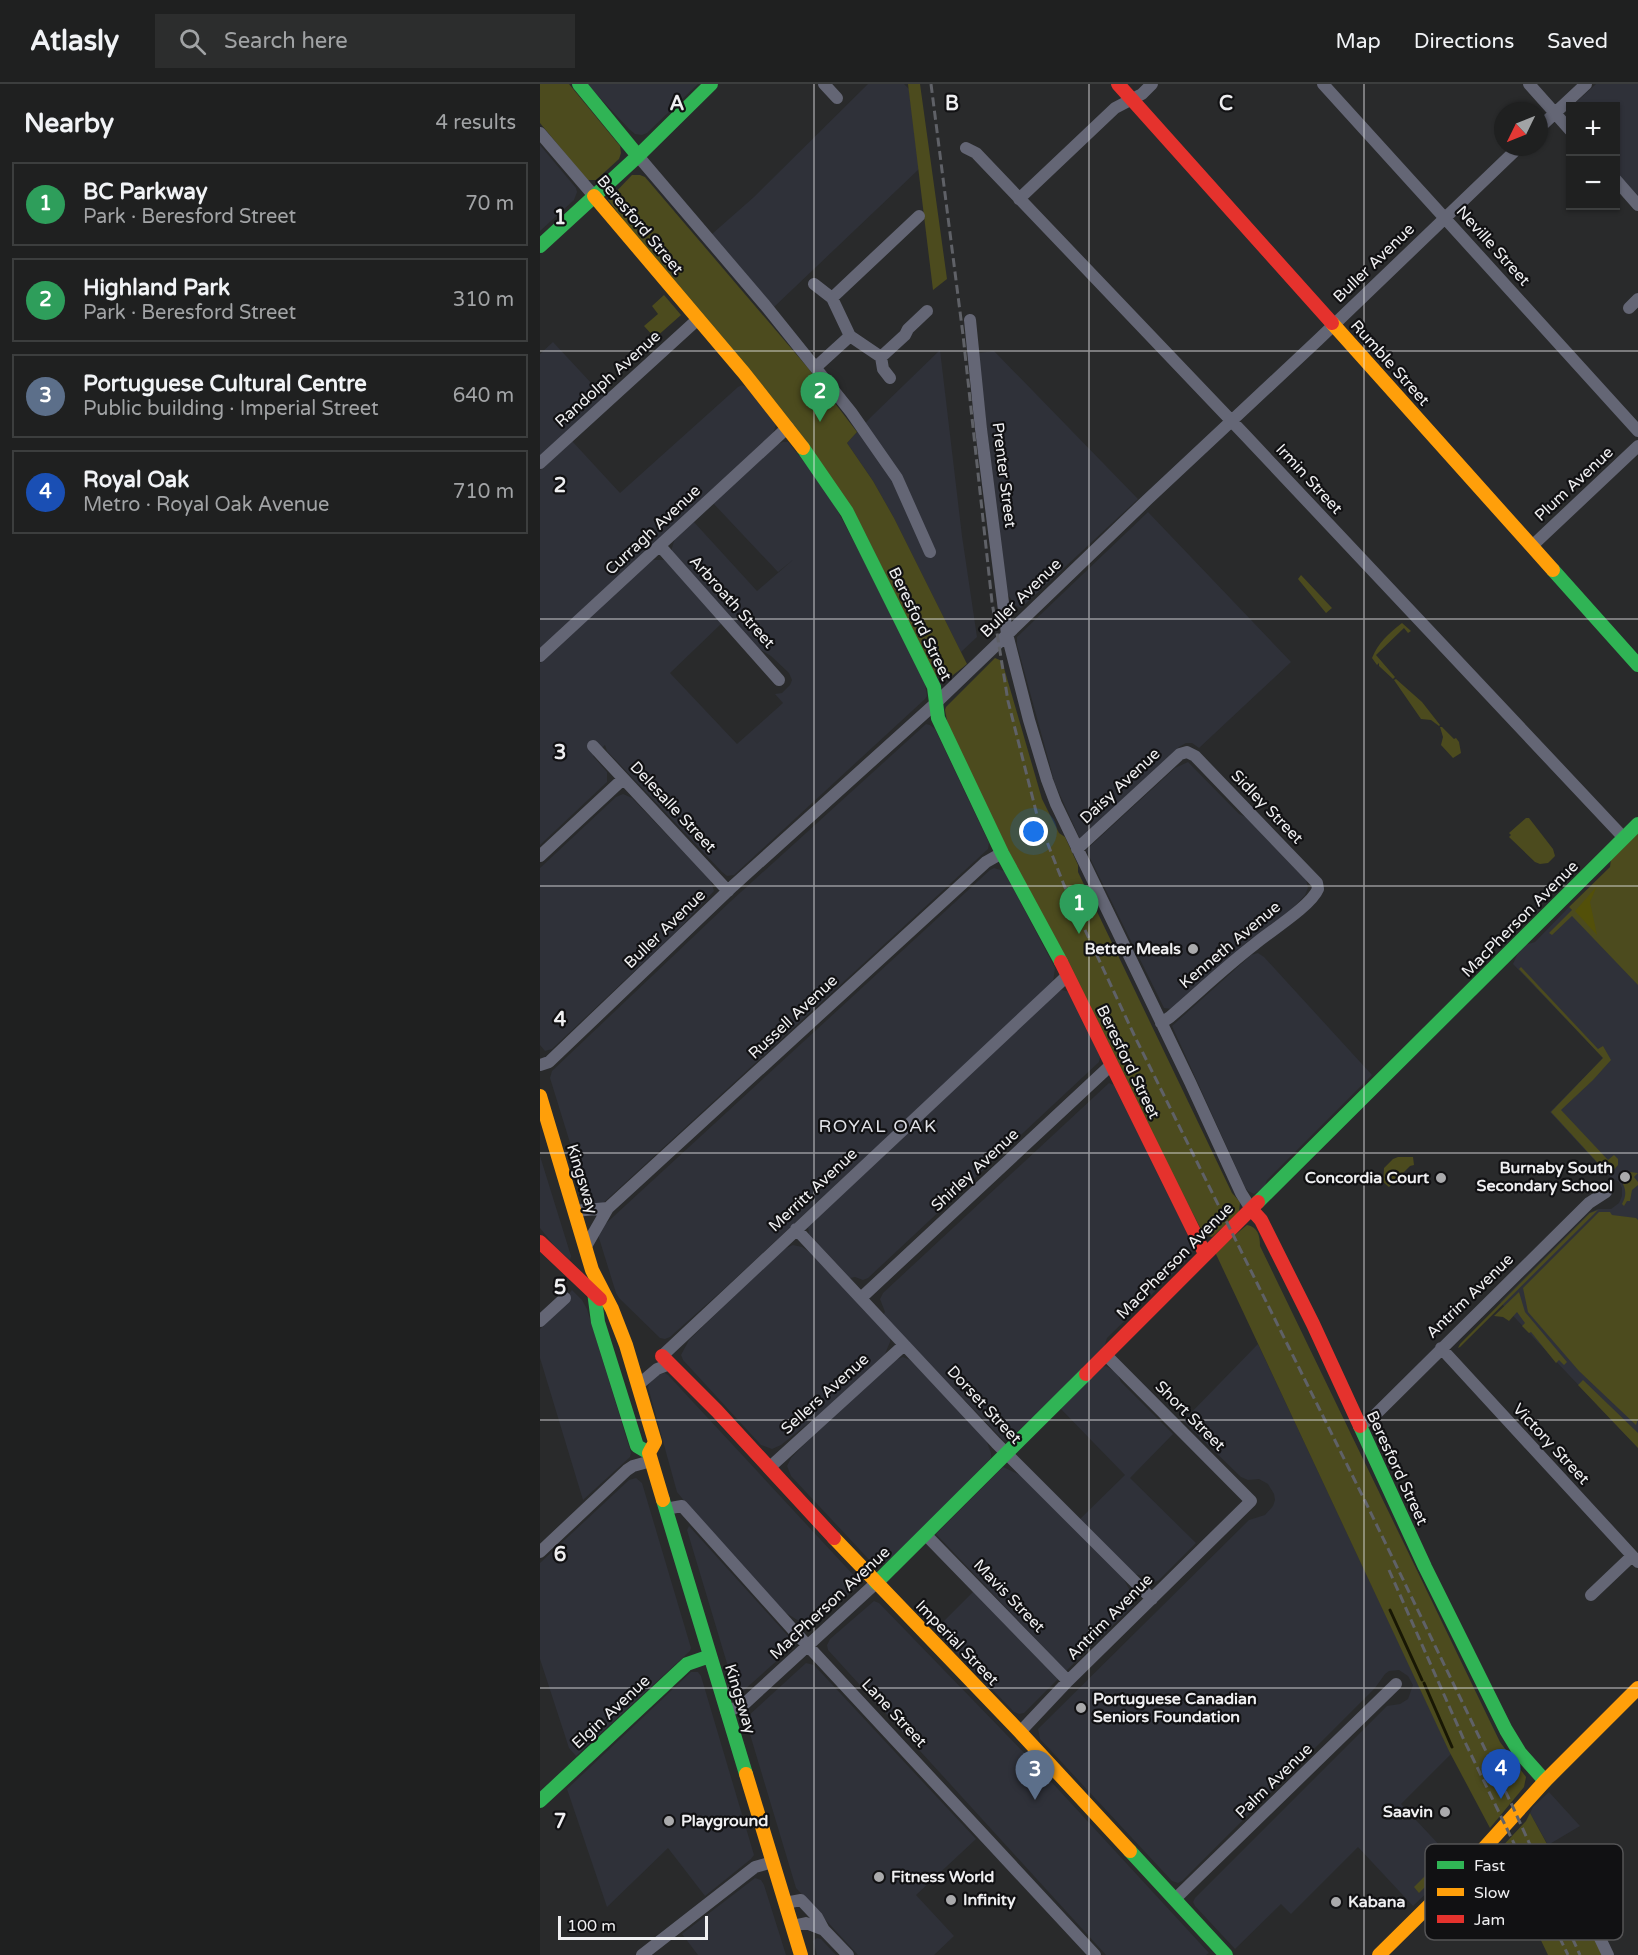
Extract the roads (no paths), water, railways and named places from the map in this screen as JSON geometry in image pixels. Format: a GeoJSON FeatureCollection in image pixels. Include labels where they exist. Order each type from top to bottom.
{"type":"FeatureCollection","features":[{"type":"Feature","properties":{"kind":"street"},"geometry":{"type":"LineString","coordinates":[[579,84],[851,412],[897,478],[930,552]]}},
{"type":"Feature","properties":{"kind":"street"},"geometry":{"type":"LineString","coordinates":[[540,246],[638,156],[711,84]]}},
{"type":"Feature","properties":{"kind":"street"},"geometry":{"type":"LineString","coordinates":[[824,84],[837,98]]}},
{"type":"Feature","properties":{"kind":"street","name":"Rumble Street"},"geometry":{"type":"LineString","coordinates":[[1118,84],[1638,665]]}},
{"type":"Feature","properties":{"kind":"street"},"geometry":{"type":"LineString","coordinates":[[1019,199],[1115,108],[1142,94],[1152,84]]}},
{"type":"Feature","properties":{"kind":"street","name":"Neville Street"},"geometry":{"type":"LineString","coordinates":[[1323,84],[1638,431]]}},
{"type":"Feature","properties":{"kind":"street"},"geometry":{"type":"LineString","coordinates":[[1529,84],[1566,125]]}},
{"type":"Feature","properties":{"kind":"street"},"geometry":{"type":"LineString","coordinates":[[1548,120],[1586,84]]}},
{"type":"Feature","properties":{"kind":"street","name":"Beresford Street"},"geometry":{"type":"LineString","coordinates":[[540,133],[788,428],[847,512],[934,687],[938,718],[1002,853],[1068,975],[1205,1254]]}},
{"type":"Feature","properties":{"kind":"street","name":"Irmin Street"},"geometry":{"type":"LineString","coordinates":[[966,148],[976,153],[1231,420],[1624,838]]}},
{"type":"Feature","properties":{"kind":"street","name":"Buller Avenue"},"geometry":{"type":"LineString","coordinates":[[540,1065],[549,1062],[728,891],[937,702],[1509,156]]}},
{"type":"Feature","properties":{"kind":"street"},"geometry":{"type":"LineString","coordinates":[[1620,185],[1638,205]]}},
{"type":"Feature","properties":{"kind":"street"},"geometry":{"type":"LineString","coordinates":[[832,298],[920,216]]}},
{"type":"Feature","properties":{"kind":"street"},"geometry":{"type":"LineString","coordinates":[[814,284],[832,298],[850,336],[881,357],[883,369],[890,378]]}},
{"type":"Feature","properties":{"kind":"street"},"geometry":{"type":"LineString","coordinates":[[881,357],[905,336],[908,328],[927,311]]}},
{"type":"Feature","properties":{"kind":"street","name":"Randolph Avenue"},"geometry":{"type":"LineString","coordinates":[[540,464],[698,320]]}},
{"type":"Feature","properties":{"kind":"street","name":"Prenter Street"},"geometry":{"type":"LineString","coordinates":[[970,320],[981,429],[1007,634]]}},
{"type":"Feature","properties":{"kind":"street"},"geometry":{"type":"LineString","coordinates":[[816,367],[850,336]]}},
{"type":"Feature","properties":{"kind":"street","name":"Curragh Avenue"},"geometry":{"type":"LineString","coordinates":[[540,656],[788,428]]}},
{"type":"Feature","properties":{"kind":"street","name":"Plum Avenue"},"geometry":{"type":"LineString","coordinates":[[1532,546],[1638,446]]}},
{"type":"Feature","properties":{"kind":"street","name":"Arbroath Street"},"geometry":{"type":"LineString","coordinates":[[660,546],[779,680]]}},
{"type":"Feature","properties":{"kind":"street","name":"Beresford Street"},"geometry":{"type":"LineString","coordinates":[[1007,634],[1047,780],[1077,849],[1241,1193],[1261,1220],[1302,1303],[1425,1567],[1506,1730],[1520,1753],[1545,1781]]}},
{"type":"Feature","properties":{"kind":"street","name":"Delesalle Street"},"geometry":{"type":"LineString","coordinates":[[593,746],[728,891]]}},
{"type":"Feature","properties":{"kind":"street","name":"Daisy Avenue"},"geometry":{"type":"LineString","coordinates":[[1077,849],[1180,754],[1187,752]]}},
{"type":"Feature","properties":{"kind":"street","name":"Sidley Street"},"geometry":{"type":"LineString","coordinates":[[1187,752],[1196,756],[1254,816],[1317,883],[1318,890]]}},
{"type":"Feature","properties":{"kind":"street"},"geometry":{"type":"LineString","coordinates":[[540,856],[623,779]]}},
{"type":"Feature","properties":{"kind":"street","name":"MacPherson Avenue"},"geometry":{"type":"LineString","coordinates":[[726,1711],[742,1706],[876,1583],[1638,824]]}},
{"type":"Feature","properties":{"kind":"street","name":"Russell Avenue"},"geometry":{"type":"LineString","coordinates":[[585,1248],[608,1208],[986,862],[1002,853]]}},
{"type":"Feature","properties":{"kind":"street","name":"Kenneth Avenue"},"geometry":{"type":"LineString","coordinates":[[1161,1023],[1255,943],[1278,928],[1318,890]]}},
{"type":"Feature","properties":{"kind":"street","name":"Merritt Avenue"},"geometry":{"type":"LineString","coordinates":[[638,1385],[657,1369],[796,1229],[1068,975]]}},
{"type":"Feature","properties":{"kind":"street","name":"Shirley Avenue"},"geometry":{"type":"LineString","coordinates":[[861,1298],[1111,1065]]}},
{"type":"Feature","properties":{"kind":"street","name":"Kingsway"},"geometry":{"type":"LineString","coordinates":[[540,1096],[592,1270],[626,1345],[655,1442],[650,1457]]}},
{"type":"Feature","properties":{"kind":"street","name":"Antrim Avenue"},"geometry":{"type":"LineString","coordinates":[[1359,1426],[1372,1418],[1589,1203],[1606,1192]]}},
{"type":"Feature","properties":{"kind":"street"},"geometry":{"type":"LineString","coordinates":[[574,1211],[608,1208]]}},
{"type":"Feature","properties":{"kind":"street","name":"Dorset Street"},"geometry":{"type":"LineString","coordinates":[[796,1229],[1006,1453],[1152,1599]]}},
{"type":"Feature","properties":{"kind":"street"},"geometry":{"type":"LineString","coordinates":[[540,1242],[612,1310]]}},
{"type":"Feature","properties":{"kind":"street","name":"Kingsway"},"geometry":{"type":"LineString","coordinates":[[592,1270],[598,1322],[637,1446],[650,1457],[801,1955]]}},
{"type":"Feature","properties":{"kind":"street"},"geometry":{"type":"LineString","coordinates":[[540,1321],[565,1298]]}},
{"type":"Feature","properties":{"kind":"street","name":"Sellers Avenue"},"geometry":{"type":"LineString","coordinates":[[769,1468],[904,1345]]}},
{"type":"Feature","properties":{"kind":"street","name":"Victory Street"},"geometry":{"type":"LineString","coordinates":[[1441,1348],[1635,1559]]}},
{"type":"Feature","properties":{"kind":"street","name":"Short Street"},"geometry":{"type":"LineString","coordinates":[[1105,1354],[1251,1501]]}},
{"type":"Feature","properties":{"kind":"street","name":"Imperial Street"},"geometry":{"type":"LineString","coordinates":[[666,1360],[1020,1732],[1226,1955]]}},
{"type":"Feature","properties":{"kind":"street"},"geometry":{"type":"LineString","coordinates":[[540,1552],[627,1470],[650,1457]]}},
{"type":"Feature","properties":{"kind":"street","name":"Antrim Avenue"},"geometry":{"type":"LineString","coordinates":[[1020,1732],[1068,1681],[1251,1501]]}},
{"type":"Feature","properties":{"kind":"street","name":"Lane Street"},"geometry":{"type":"LineString","coordinates":[[665,1509],[682,1506],[808,1646],[1095,1955]]}},
{"type":"Feature","properties":{"kind":"street","name":"Mavis Street"},"geometry":{"type":"LineString","coordinates":[[925,1534],[1068,1681]]}},
{"type":"Feature","properties":{"kind":"street"},"geometry":{"type":"LineString","coordinates":[[1591,1595],[1635,1559]]}},
{"type":"Feature","properties":{"kind":"street","name":"Elgin Avenue"},"geometry":{"type":"LineString","coordinates":[[540,1801],[687,1664],[710,1656]]}},
{"type":"Feature","properties":{"kind":"street","name":"Palm Avenue"},"geometry":{"type":"LineString","coordinates":[[1175,1899],[1396,1684]]}},
{"type":"Feature","properties":{"kind":"street"},"geometry":{"type":"LineString","coordinates":[[1487,1844],[1545,1781],[1638,1688]]}},
{"type":"Feature","properties":{"kind":"street"},"geometry":{"type":"LineString","coordinates":[[642,1955],[755,1867],[773,1862]]}},
{"type":"Feature","properties":{"kind":"street"},"geometry":{"type":"LineString","coordinates":[[785,1903],[801,1900],[818,1917],[825,1930],[848,1955]]}},
{"type":"Feature","properties":{"kind":"street"},"geometry":{"type":"LineString","coordinates":[[1379,1955],[1425,1909]]}},
{"type":"Feature","properties":{"kind":"street"},"geometry":{"type":"LineString","coordinates":[[792,1926],[806,1923],[825,1930]]}},
{"type":"Feature","properties":{"kind":"street"},"geometry":{"type":"LineString","coordinates":[[1601,1940],[1608,1955]]}},
{"type":"Feature","properties":{"kind":"waterway"},"geometry":{"type":"LineString","coordinates":[[1390,1610],[1422,1680]]}},
{"type":"Feature","properties":{"kind":"waterway"},"geometry":{"type":"LineString","coordinates":[[1424,1683],[1452,1747]]}},
{"type":"Feature","properties":{"kind":"railway"},"geometry":{"type":"LineString","coordinates":[[931,84],[963,335],[992,602],[1008,701],[1038,819],[1064,885],[1136,1039],[1367,1505],[1530,1844]]}},
{"type":"Feature","properties":{"kind":"railway"},"geometry":{"type":"LineString","coordinates":[[1389,1570],[1464,1740],[1514,1844]]}},
{"type":"Feature","properties":{"kind":"railway"},"geometry":{"type":"LineString","coordinates":[[1561,1940],[1568,1955]]}},
{"type":"Feature","properties":{"kind":"railway"},"geometry":{"type":"LineString","coordinates":[[1573,1940],[1580,1955]]}},
{"type":"Feature","properties":{"kind":"place","name":"Highland Park"},"geometry":{"type":"Point","coordinates":[820,422]}},
{"type":"Feature","properties":{"kind":"place","name":"BC Parkway"},"geometry":{"type":"Point","coordinates":[1079,934]}},
{"type":"Feature","properties":{"kind":"place","name":"Better Meals"},"geometry":{"type":"Point","coordinates":[1193,949]}},
{"type":"Feature","properties":{"kind":"place","name":"Burnaby South Secondary School"},"geometry":{"type":"Point","coordinates":[1625,1177]}},
{"type":"Feature","properties":{"kind":"place","name":"Concordia Court"},"geometry":{"type":"Point","coordinates":[1441,1178]}},
{"type":"Feature","properties":{"kind":"place","name":"Portuguese Canadian Seniors Foundation"},"geometry":{"type":"Point","coordinates":[1081,1708]}},
{"type":"Feature","properties":{"kind":"place","name":"Royal Oak"},"geometry":{"type":"Point","coordinates":[1501,1799]}},
{"type":"Feature","properties":{"kind":"place","name":"Portuguese Cultural Centre"},"geometry":{"type":"Point","coordinates":[1035,1800]}},
{"type":"Feature","properties":{"kind":"place","name":"Saavin"},"geometry":{"type":"Point","coordinates":[1445,1812]}},
{"type":"Feature","properties":{"kind":"place","name":"Playground"},"geometry":{"type":"Point","coordinates":[669,1821]}},
{"type":"Feature","properties":{"kind":"place","name":"Fitness World"},"geometry":{"type":"Point","coordinates":[879,1877]}},
{"type":"Feature","properties":{"kind":"place","name":"Infinity"},"geometry":{"type":"Point","coordinates":[951,1900]}},
{"type":"Feature","properties":{"kind":"place","name":"Kabana"},"geometry":{"type":"Point","coordinates":[1336,1902]}},
{"type":"Feature","properties":{"kind":"district","name":"ROYAL OAK"},"geometry":{"type":"Point","coordinates":[878,1126]}}]}
